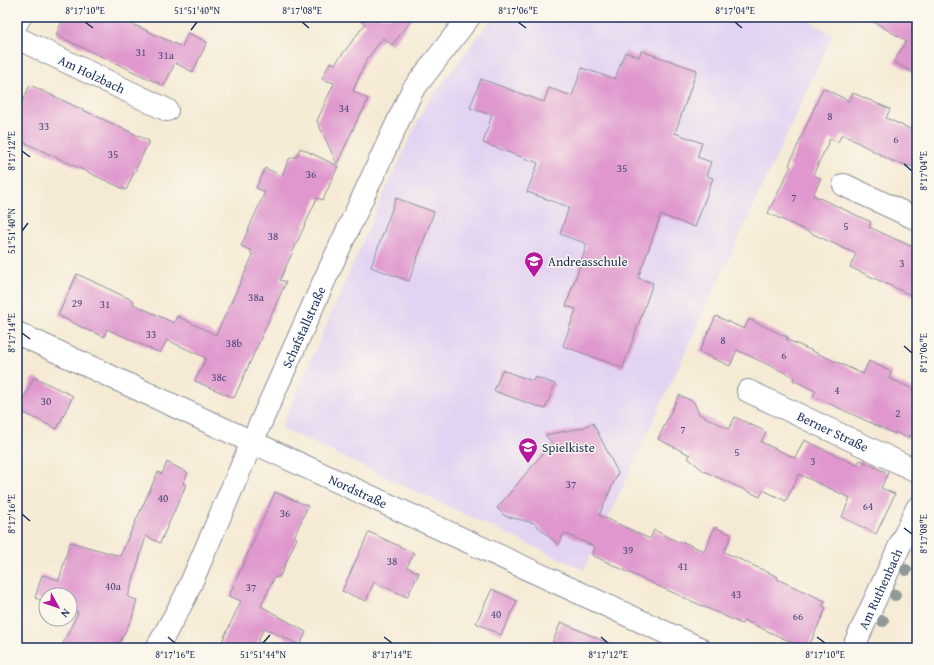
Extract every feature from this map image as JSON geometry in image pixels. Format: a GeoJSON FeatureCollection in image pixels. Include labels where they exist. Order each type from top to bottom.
{"type":"FeatureCollection","features":[{"type":"Feature","properties":{"kind":"street"},"geometry":{"type":"LineString","coordinates":[[17,23],[20,17]]}},
{"type":"Feature","properties":{"kind":"street","name":"Schafstallstraße"},"geometry":{"type":"LineString","coordinates":[[157,648],[185,597],[321,288],[412,91],[469,17]]}},
{"type":"Feature","properties":{"kind":"street","name":"Am Holzbach"},"geometry":{"type":"LineString","coordinates":[[17,38],[167,110]]}},
{"type":"Feature","properties":{"kind":"street"},"geometry":{"type":"LineString","coordinates":[[844,185],[917,219]]}},
{"type":"Feature","properties":{"kind":"street","name":"Nordstraße"},"geometry":{"type":"LineString","coordinates":[[17,333],[699,648]]}},
{"type":"Feature","properties":{"kind":"street","name":"Berner Straße"},"geometry":{"type":"LineString","coordinates":[[748,391],[917,471]]}},
{"type":"Feature","properties":{"kind":"street","name":"Am Ruthenbach"},"geometry":{"type":"LineString","coordinates":[[853,648],[917,508]]}},
{"type":"Feature","properties":{"kind":"shaded area","name":"Andreasschule"},"geometry":{"type":"Polygon","coordinates":[[[493,17],[803,17],[833,35],[584,570],[281,428],[385,191],[426,104],[493,17]]]}},
{"type":"Feature","properties":{"kind":"building"},"geometry":{"type":"Polygon","coordinates":[[[64,17],[131,17],[128,22],[182,47],[188,33],[207,42],[193,72],[175,63],[164,86],[56,35],[64,17]]]}},
{"type":"Feature","properties":{"kind":"building"},"geometry":{"type":"Polygon","coordinates":[[[355,17],[414,17],[392,45],[383,38],[367,59],[353,91],[368,99],[337,164],[317,121],[334,83],[322,79],[330,62],[335,64],[365,24],[355,17]]]}},
{"type":"Feature","properties":{"kind":"building"},"geometry":{"type":"Polygon","coordinates":[[[866,17],[917,17],[917,75],[894,62],[906,41],[866,17]]]}},
{"type":"Feature","properties":{"kind":"building"},"geometry":{"type":"Polygon","coordinates":[[[641,51],[697,70],[675,133],[702,143],[697,157],[711,162],[706,176],[713,178],[695,227],[661,215],[638,278],[653,283],[623,368],[563,346],[576,309],[566,306],[587,244],[560,234],[569,207],[527,192],[538,163],[483,143],[492,115],[470,108],[481,79],[544,102],[549,88],[572,96],[582,68],[615,79],[625,52],[639,57],[641,51]]]}},
{"type":"Feature","properties":{"kind":"building"},"geometry":{"type":"Polygon","coordinates":[[[30,85],[149,141],[126,190],[17,139],[17,113],[30,85]]]}},
{"type":"Feature","properties":{"kind":"building"},"geometry":{"type":"Polygon","coordinates":[[[823,88],[849,101],[853,93],[890,109],[886,118],[917,132],[917,168],[892,161],[842,134],[838,142],[830,139],[813,175],[821,178],[813,195],[871,222],[869,227],[917,249],[917,298],[850,267],[856,254],[768,213],[791,166],[789,165],[823,88]]]}},
{"type":"Feature","properties":{"kind":"building"},"geometry":{"type":"Polygon","coordinates":[[[300,148],[338,166],[323,200],[317,198],[280,280],[286,282],[234,398],[195,381],[206,358],[167,340],[160,353],[107,329],[104,337],[58,315],[77,274],[134,301],[133,304],[174,323],[177,316],[216,335],[253,255],[250,254],[252,251],[241,246],[265,192],[256,188],[265,168],[282,176],[289,159],[297,156],[300,148]]]}},
{"type":"Feature","properties":{"kind":"building"},"geometry":{"type":"Polygon","coordinates":[[[396,198],[434,212],[409,281],[371,267],[396,198]]]}},
{"type":"Feature","properties":{"kind":"building"},"geometry":{"type":"Polygon","coordinates":[[[716,316],[744,329],[749,319],[789,338],[786,339],[863,374],[869,361],[892,372],[889,378],[917,391],[917,438],[909,435],[908,438],[895,432],[895,434],[813,396],[816,391],[793,380],[794,377],[737,350],[730,366],[699,352],[716,316]]]}},
{"type":"Feature","properties":{"kind":"building"},"geometry":{"type":"Polygon","coordinates":[[[502,370],[533,381],[535,377],[555,384],[545,409],[494,391],[502,370]]]}},
{"type":"Feature","properties":{"kind":"building"},"geometry":{"type":"Polygon","coordinates":[[[34,377],[73,396],[57,429],[18,410],[34,377]]]}},
{"type":"Feature","properties":{"kind":"building"},"geometry":{"type":"Polygon","coordinates":[[[679,395],[694,402],[699,414],[729,429],[735,417],[766,432],[761,442],[795,458],[804,440],[857,465],[860,460],[888,473],[881,488],[895,494],[876,534],[842,517],[850,498],[799,474],[786,501],[763,490],[760,497],[704,471],[688,458],[690,455],[658,439],[679,395]]]}},
{"type":"Feature","properties":{"kind":"building"},"geometry":{"type":"Polygon","coordinates":[[[593,423],[618,473],[599,515],[650,539],[654,530],[680,543],[683,542],[704,551],[715,527],[732,535],[724,552],[825,601],[823,606],[826,608],[808,648],[804,648],[744,620],[742,624],[634,575],[592,555],[595,547],[564,533],[559,545],[534,523],[505,516],[497,508],[544,452],[553,444],[545,435],[582,428],[593,423]]]}},
{"type":"Feature","properties":{"kind":"building"},"geometry":{"type":"Polygon","coordinates":[[[167,462],[188,473],[183,484],[186,485],[160,543],[146,536],[128,597],[137,600],[132,618],[117,648],[61,648],[71,627],[78,627],[78,587],[38,587],[42,575],[59,580],[70,542],[120,556],[158,472],[162,474],[167,462]]]}},
{"type":"Feature","properties":{"kind":"building"},"geometry":{"type":"Polygon","coordinates":[[[275,492],[308,506],[294,537],[297,538],[280,576],[274,578],[261,606],[306,632],[300,645],[264,628],[255,648],[219,648],[241,601],[229,596],[275,492]]]}},
{"type":"Feature","properties":{"kind":"building"},"geometry":{"type":"Polygon","coordinates":[[[369,532],[414,553],[407,567],[419,573],[407,597],[374,582],[366,601],[342,591],[369,532]]]}},
{"type":"Feature","properties":{"kind":"building"},"geometry":{"type":"Polygon","coordinates":[[[38,588],[38,599],[35,598],[38,588]]]}},
{"type":"Feature","properties":{"kind":"building"},"geometry":{"type":"Polygon","coordinates":[[[492,589],[517,601],[501,635],[476,623],[492,589]]]}},
{"type":"Feature","properties":{"kind":"building"},"geometry":{"type":"Polygon","coordinates":[[[561,622],[619,648],[550,648],[561,622]]]}},
{"type":"Feature","properties":{"kind":"place","name":"Andreasschule"},"geometry":{"type":"Point","coordinates":[534,278]}},
{"type":"Feature","properties":{"kind":"place","name":"Spielkiste"},"geometry":{"type":"Point","coordinates":[528,464]}}]}
